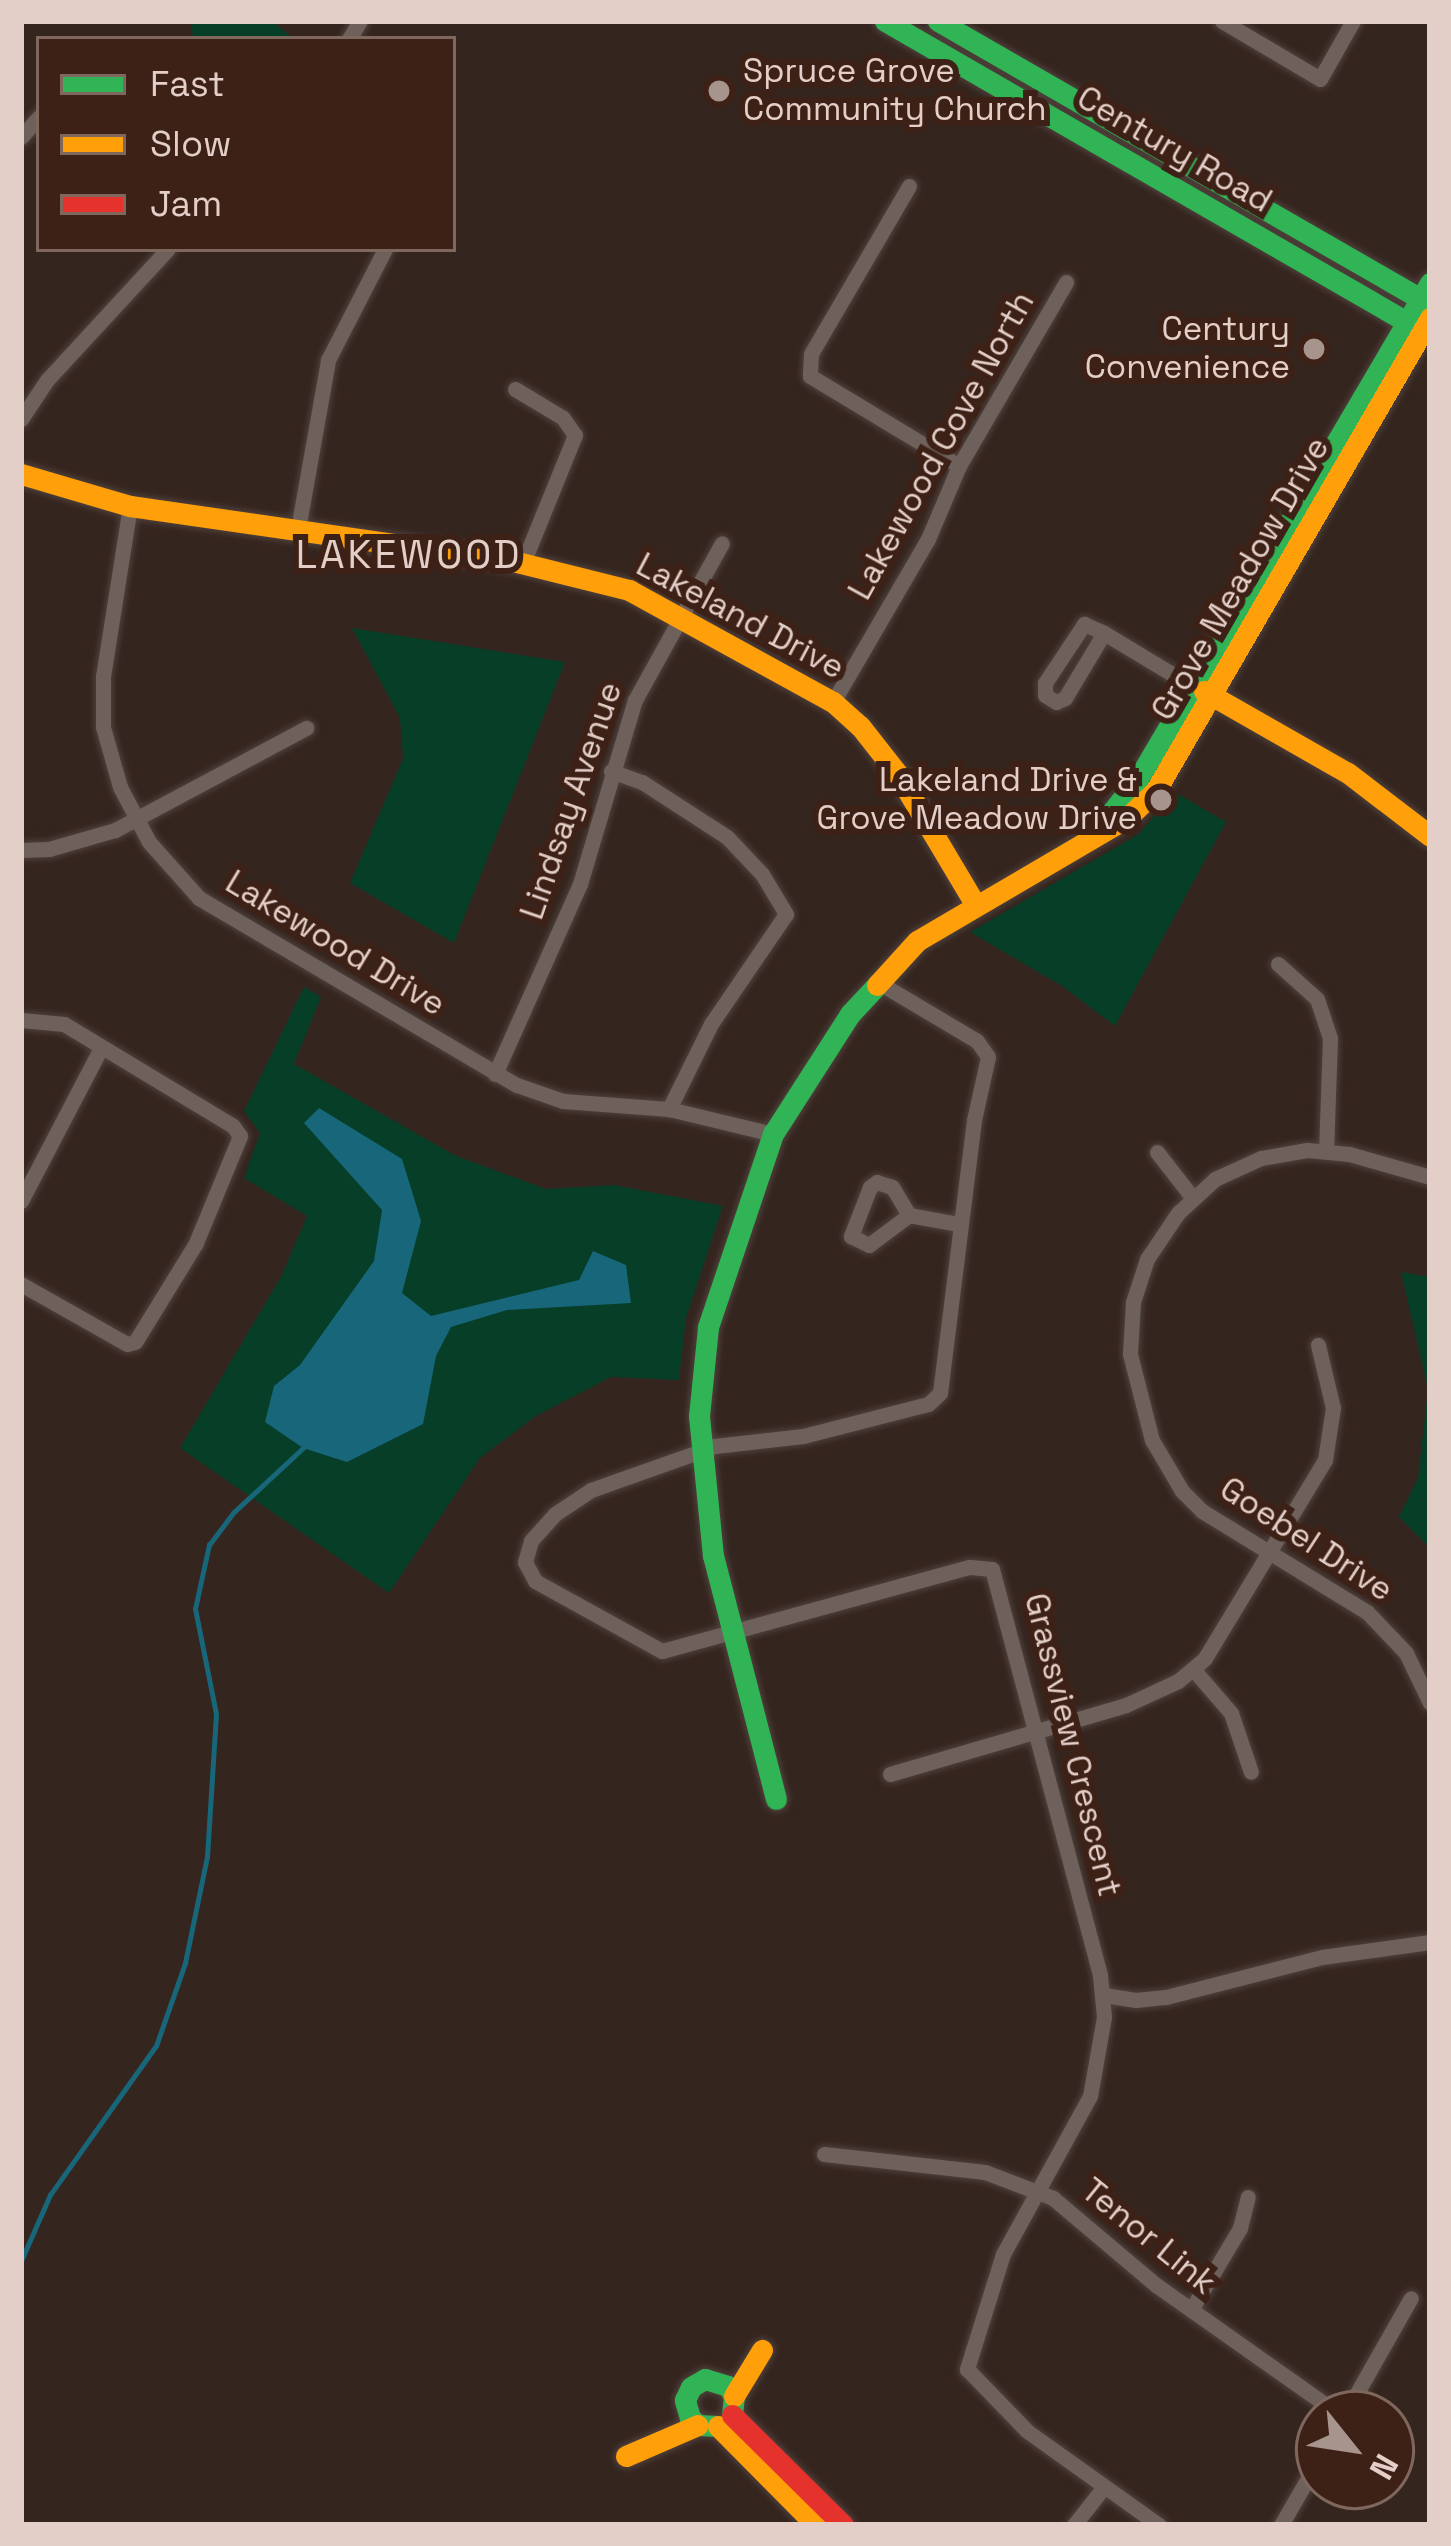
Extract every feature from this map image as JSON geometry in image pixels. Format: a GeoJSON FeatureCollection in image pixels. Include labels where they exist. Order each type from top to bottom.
{"type":"FeatureCollection","features":[{"type":"Feature","properties":{"kind":"street","name":"Century Road"},"geometry":{"type":"LineString","coordinates":[[885,21],[1422,326]]}},
{"type":"Feature","properties":{"kind":"street","name":"Century Road"},"geometry":{"type":"LineString","coordinates":[[938,21],[1426,295]]}},
{"type":"Feature","properties":{"kind":"street"},"geometry":{"type":"LineString","coordinates":[[1222,21],[1320,79],[1354,21]]}},
{"type":"Feature","properties":{"kind":"street"},"geometry":{"type":"LineString","coordinates":[[909,186],[812,354],[810,376],[958,466]]}},
{"type":"Feature","properties":{"kind":"street"},"geometry":{"type":"LineString","coordinates":[[21,419],[47,380],[165,252]]}},
{"type":"Feature","properties":{"kind":"street"},"geometry":{"type":"LineString","coordinates":[[298,529],[328,360],[384,252]]}},
{"type":"Feature","properties":{"kind":"street","name":"Lakewood Cove North"},"geometry":{"type":"LineString","coordinates":[[833,702],[920,553],[958,466],[1066,282]]}},
{"type":"Feature","properties":{"kind":"street","name":"Grove Meadow Drive"},"geometry":{"type":"LineString","coordinates":[[776,1798],[713,1556],[699,1451],[708,1328],[773,1134],[876,980],[917,941],[1127,818],[1156,790],[1202,691],[1422,326],[1426,295]]}},
{"type":"Feature","properties":{"kind":"street"},"geometry":{"type":"LineString","coordinates":[[515,388],[563,418],[575,435],[523,562]]}},
{"type":"Feature","properties":{"kind":"street","name":"Lakeland Drive"},"geometry":{"type":"LineString","coordinates":[[21,474],[130,506],[523,562],[628,590],[833,702],[879,748],[975,904]]}},
{"type":"Feature","properties":{"kind":"street","name":"Lakewood Drive"},"geometry":{"type":"LineString","coordinates":[[130,506],[103,676],[103,727],[110,760],[136,819],[172,871],[229,920],[495,1074],[562,1101],[669,1108],[773,1134]]}},
{"type":"Feature","properties":{"kind":"street","name":"Lindsay Avenue"},"geometry":{"type":"LineString","coordinates":[[495,1074],[580,884],[635,700],[722,543]]}},
{"type":"Feature","properties":{"kind":"street"},"geometry":{"type":"LineString","coordinates":[[1103,633],[1065,698],[1056,702],[1045,695],[1045,682],[1076,629],[1089,624],[1348,773],[1430,836]]}},
{"type":"Feature","properties":{"kind":"street"},"geometry":{"type":"LineString","coordinates":[[21,850],[83,841],[136,819],[305,728]]}},
{"type":"Feature","properties":{"kind":"street"},"geometry":{"type":"LineString","coordinates":[[611,771],[642,782],[727,837],[762,874],[786,914],[711,1024],[669,1108]]}},
{"type":"Feature","properties":{"kind":"street"},"geometry":{"type":"LineString","coordinates":[[1278,964],[1317,1000],[1330,1038],[1326,1151]]}},
{"type":"Feature","properties":{"kind":"street"},"geometry":{"type":"LineString","coordinates":[[731,1634],[662,1651],[535,1581],[525,1562],[531,1541],[555,1514],[591,1490],[699,1451],[803,1436],[934,1399],[945,1378],[959,1224],[988,1057],[976,1041],[876,980]]}},
{"type":"Feature","properties":{"kind":"street"},"geometry":{"type":"LineString","coordinates":[[21,1020],[64,1024],[100,1051],[237,1131],[237,1149],[196,1243],[135,1342],[127,1344],[21,1284]]}},
{"type":"Feature","properties":{"kind":"street"},"geometry":{"type":"LineString","coordinates":[[21,1201],[100,1051]]}},
{"type":"Feature","properties":{"kind":"street","name":"Goebel Drive"},"geometry":{"type":"LineString","coordinates":[[1430,1177],[1326,1151],[1261,1158],[1215,1179],[1192,1197],[1162,1234],[1138,1283],[1130,1328],[1132,1379],[1152,1440],[1182,1491],[1202,1511],[1380,1623],[1406,1653],[1430,1703]]}},
{"type":"Feature","properties":{"kind":"street"},"geometry":{"type":"LineString","coordinates":[[1157,1152],[1192,1197]]}},
{"type":"Feature","properties":{"kind":"street"},"geometry":{"type":"LineString","coordinates":[[909,1214],[959,1224]]}},
{"type":"Feature","properties":{"kind":"street"},"geometry":{"type":"LineString","coordinates":[[890,1774],[1126,1705],[1193,1669],[1218,1642],[1271,1556],[1331,1443],[1333,1408],[1318,1345]]}},
{"type":"Feature","properties":{"kind":"street","name":"Grassview Crescent"},"geometry":{"type":"LineString","coordinates":[[731,1634],[970,1567],[992,1569],[1104,1995],[1090,2096],[1003,2254],[967,2369],[1028,2431],[1103,2488]]}},
{"type":"Feature","properties":{"kind":"street"},"geometry":{"type":"LineString","coordinates":[[1193,1669],[1231,1713],[1251,1772]]}},
{"type":"Feature","properties":{"kind":"street"},"geometry":{"type":"LineString","coordinates":[[1104,1995],[1166,1997],[1322,1957],[1430,1942]]}},
{"type":"Feature","properties":{"kind":"street","name":"Tenor Link"},"geometry":{"type":"LineString","coordinates":[[824,2154],[985,2172],[1037,2190],[1067,2208],[1191,2311],[1307,2390]]}},
{"type":"Feature","properties":{"kind":"street"},"geometry":{"type":"LineString","coordinates":[[1191,2311],[1240,2228],[1248,2198]]}},
{"type":"Feature","properties":{"kind":"street"},"geometry":{"type":"LineString","coordinates":[[1356,2390],[1412,2297]]}},
{"type":"Feature","properties":{"kind":"street"},"geometry":{"type":"LineString","coordinates":[[626,2456],[714,2409]]}},
{"type":"Feature","properties":{"kind":"street"},"geometry":{"type":"LineString","coordinates":[[714,2409],[816,2525]]}},
{"type":"Feature","properties":{"kind":"street"},"geometry":{"type":"LineString","coordinates":[[714,2409],[843,2525]]}},
{"type":"Feature","properties":{"kind":"street"},"geometry":{"type":"LineString","coordinates":[[1074,2525],[1103,2488],[1159,2525]]}},
{"type":"Feature","properties":{"kind":"green space"},"geometry":{"type":"Polygon","coordinates":[[[191,21],[272,21],[290,36],[193,36],[191,21]]]}},
{"type":"Feature","properties":{"kind":"green space"},"geometry":{"type":"Polygon","coordinates":[[[352,628],[565,662],[454,943],[350,883],[403,759],[400,718],[352,628]]]}},
{"type":"Feature","properties":{"kind":"green space"},"geometry":{"type":"Polygon","coordinates":[[[1174,792],[1226,822],[1115,1026],[1062,986],[970,932],[1139,834],[1174,792]]]}},
{"type":"Feature","properties":{"kind":"green space"},"geometry":{"type":"Polygon","coordinates":[[[304,987],[321,997],[294,1064],[456,1156],[546,1189],[614,1185],[723,1206],[686,1318],[679,1380],[611,1377],[536,1416],[480,1458],[389,1593],[180,1448],[282,1275],[307,1216],[244,1178],[260,1133],[244,1111],[304,987]]]}},
{"type":"Feature","properties":{"kind":"green space"},"geometry":{"type":"Polygon","coordinates":[[[1401,1272],[1430,1277],[1430,1548],[1399,1517],[1418,1478],[1428,1389],[1401,1272]]]}},
{"type":"Feature","properties":{"kind":"water"},"geometry":{"type":"Polygon","coordinates":[[[319,1108],[402,1159],[421,1221],[402,1293],[431,1316],[579,1280],[593,1251],[626,1265],[631,1303],[507,1310],[451,1327],[436,1356],[423,1424],[347,1462],[303,1448],[265,1422],[274,1386],[300,1365],[374,1261],[382,1210],[304,1123],[319,1108]]]}},
{"type":"Feature","properties":{"kind":"waterway"},"geometry":{"type":"LineString","coordinates":[[21,2261],[50,2195],[156,2046],[185,1963],[207,1857],[216,1714],[195,1609],[209,1545],[233,1513],[303,1448]]}},
{"type":"Feature","properties":{"kind":"traffic: fast"},"geometry":{"type":"LineString","coordinates":[[885,21],[1414,326]]}},
{"type":"Feature","properties":{"kind":"traffic: fast"},"geometry":{"type":"LineString","coordinates":[[938,21],[1426,302]]}},
{"type":"Feature","properties":{"kind":"traffic: fast"},"geometry":{"type":"LineString","coordinates":[[1104,822],[1138,779],[1430,283]]}},
{"type":"Feature","properties":{"kind":"traffic: fast"},"geometry":{"type":"LineString","coordinates":[[776,1799],[713,1556],[699,1416],[708,1327],[773,1134],[850,1014],[877,985]]}},
{"type":"Feature","properties":{"kind":"traffic: fast"},"geometry":{"type":"LineString","coordinates":[[718,2426],[698,2425],[690,2418],[685,2400],[691,2387],[705,2379],[728,2386],[734,2396],[732,2415]]}},
{"type":"Feature","properties":{"kind":"traffic: slow"},"geometry":{"type":"LineString","coordinates":[[877,985],[917,941],[1127,818],[1156,790],[1430,318]]}},
{"type":"Feature","properties":{"kind":"traffic: slow"},"geometry":{"type":"LineString","coordinates":[[21,474],[130,506],[513,561],[629,590],[833,702],[860,726],[897,773],[975,904]]}},
{"type":"Feature","properties":{"kind":"traffic: slow"},"geometry":{"type":"LineString","coordinates":[[1204,691],[1348,773],[1430,836]]}},
{"type":"Feature","properties":{"kind":"traffic: slow"},"geometry":{"type":"LineString","coordinates":[[734,2396],[762,2350]]}},
{"type":"Feature","properties":{"kind":"traffic: slow"},"geometry":{"type":"LineString","coordinates":[[626,2456],[698,2425]]}},
{"type":"Feature","properties":{"kind":"traffic: slow"},"geometry":{"type":"LineString","coordinates":[[718,2426],[816,2525]]}},
{"type":"Feature","properties":{"kind":"traffic: jam"},"geometry":{"type":"LineString","coordinates":[[732,2415],[843,2525]]}},
{"type":"Feature","properties":{"kind":"place","name":"Spruce Grove Community Church"},"geometry":{"type":"Point","coordinates":[719,91]}},
{"type":"Feature","properties":{"kind":"place","name":"Century Convenience"},"geometry":{"type":"Point","coordinates":[1314,349]}},
{"type":"Feature","properties":{"kind":"place","name":"Lakeland Drive & Grove Meadow Drive"},"geometry":{"type":"Point","coordinates":[1161,800]}},
{"type":"Feature","properties":{"kind":"district","name":"LAKEWOOD"},"geometry":{"type":"Point","coordinates":[409,555]}}]}
